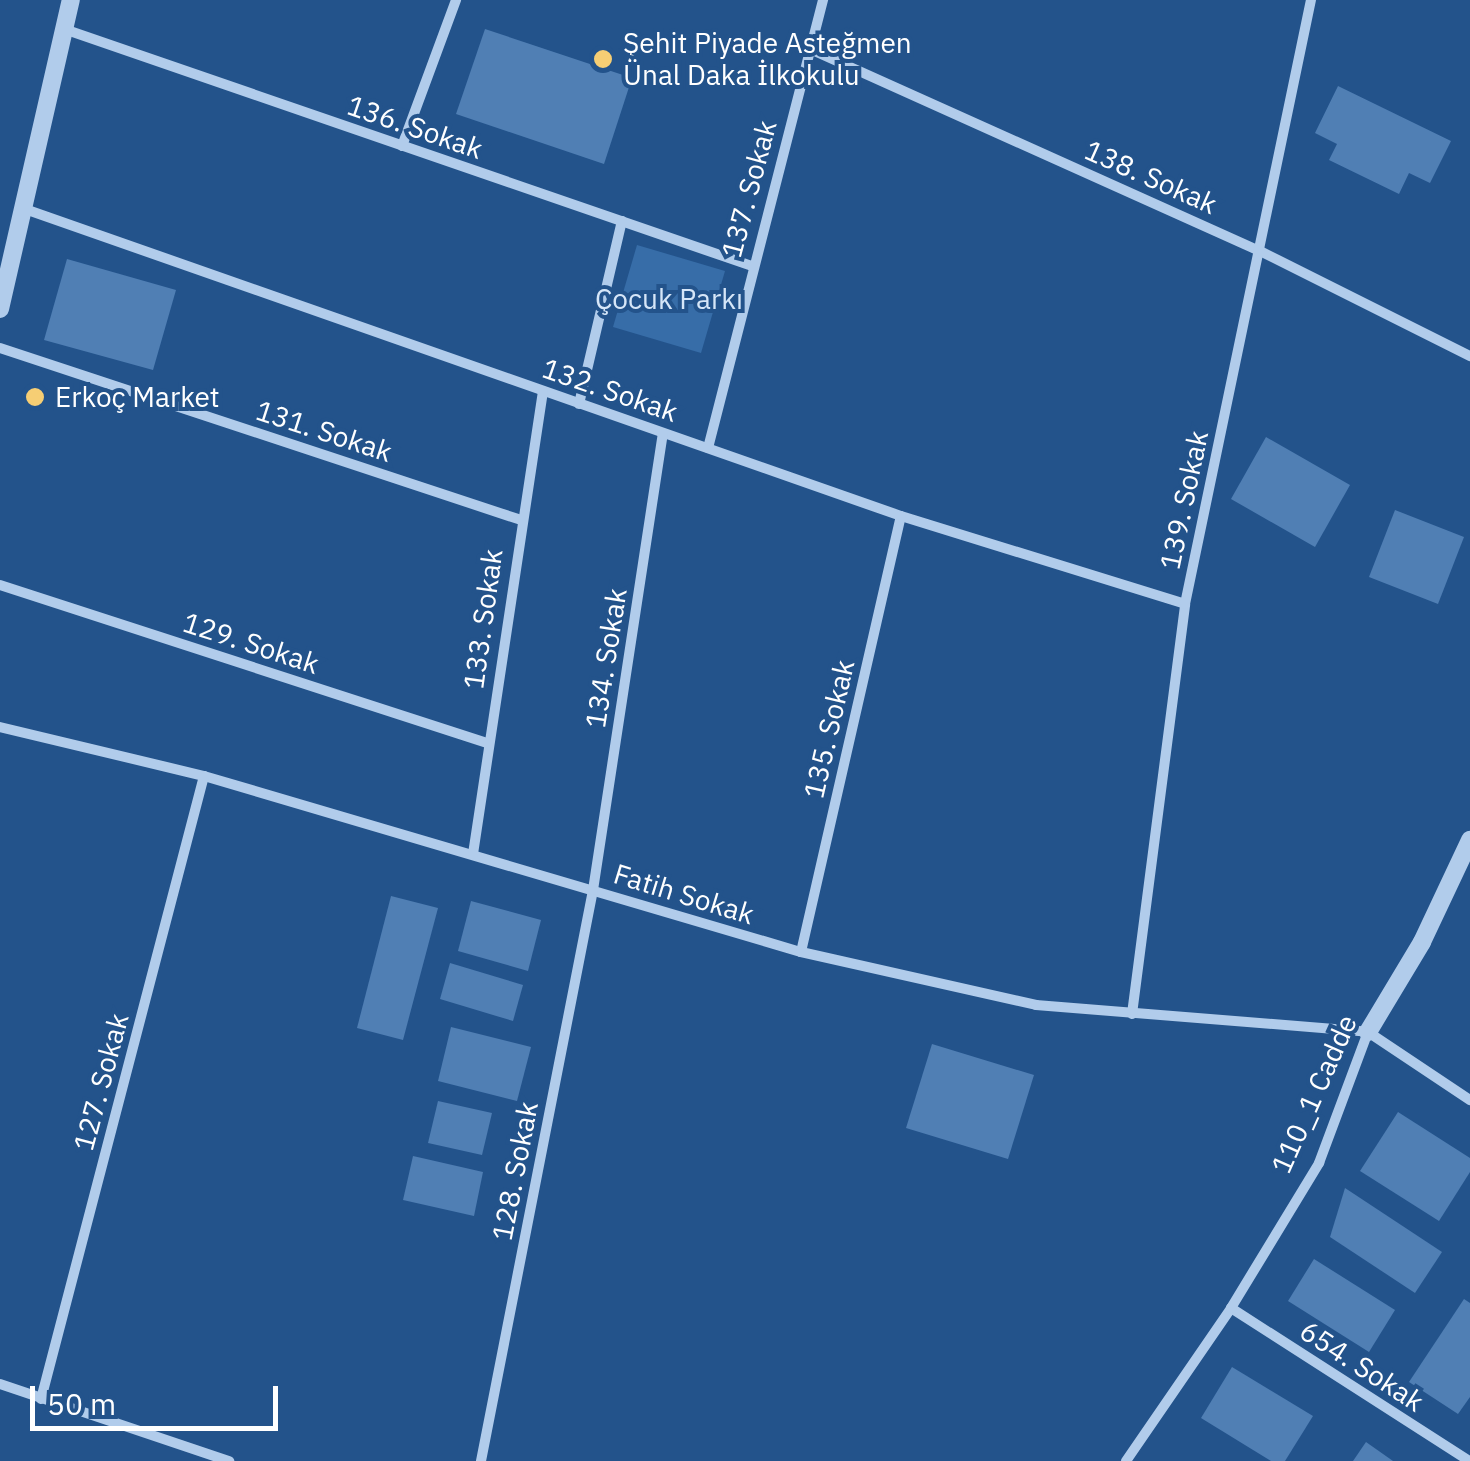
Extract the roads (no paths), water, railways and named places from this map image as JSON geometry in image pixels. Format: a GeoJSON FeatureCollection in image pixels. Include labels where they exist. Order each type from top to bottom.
{"type":"FeatureCollection","features":[{"type":"Feature","properties":{"kind":"street"},"geometry":{"type":"LineString","coordinates":[[0,309],[7,246],[22,208],[70,0]]}},
{"type":"Feature","properties":{"kind":"street"},"geometry":{"type":"LineString","coordinates":[[402,146],[456,0]]}},
{"type":"Feature","properties":{"kind":"street","name":"137. Sokak"},"geometry":{"type":"LineString","coordinates":[[708,448],[823,0]]}},
{"type":"Feature","properties":{"kind":"street","name":"139. Sokak"},"geometry":{"type":"LineString","coordinates":[[1132,1014],[1186,604],[1311,0]]}},
{"type":"Feature","properties":{"kind":"street","name":"136. Sokak"},"geometry":{"type":"LineString","coordinates":[[64,29],[752,266]]}},
{"type":"Feature","properties":{"kind":"street","name":"138. Sokak"},"geometry":{"type":"LineString","coordinates":[[810,49],[1258,250],[1470,356]]}},
{"type":"Feature","properties":{"kind":"street","name":"132. Sokak"},"geometry":{"type":"LineString","coordinates":[[22,208],[901,516],[1186,604]]}},
{"type":"Feature","properties":{"kind":"street"},"geometry":{"type":"LineString","coordinates":[[579,404],[622,221]]}},
{"type":"Feature","properties":{"kind":"street","name":"131. Sokak"},"geometry":{"type":"LineString","coordinates":[[0,348],[521,520]]}},
{"type":"Feature","properties":{"kind":"street","name":"133. Sokak"},"geometry":{"type":"LineString","coordinates":[[473,854],[543,391]]}},
{"type":"Feature","properties":{"kind":"street","name":"134. Sokak"},"geometry":{"type":"LineString","coordinates":[[594,890],[663,433]]}},
{"type":"Feature","properties":{"kind":"street","name":"135. Sokak"},"geometry":{"type":"LineString","coordinates":[[801,952],[901,516]]}},
{"type":"Feature","properties":{"kind":"street","name":"129. Sokak"},"geometry":{"type":"LineString","coordinates":[[0,586],[488,742]]}},
{"type":"Feature","properties":{"kind":"street","name":"Fatih Sokak"},"geometry":{"type":"LineString","coordinates":[[0,727],[204,776],[801,952],[1036,1005],[1368,1032]]}},
{"type":"Feature","properties":{"kind":"street","name":"127. Sokak"},"geometry":{"type":"LineString","coordinates":[[42,1399],[204,776]]}},
{"type":"Feature","properties":{"kind":"street","name":"110_1 Cadde"},"geometry":{"type":"LineString","coordinates":[[1126,1461],[1231,1308],[1319,1163],[1368,1032],[1422,942],[1470,840]]}},
{"type":"Feature","properties":{"kind":"street","name":"128. Sokak"},"geometry":{"type":"LineString","coordinates":[[480,1461],[594,890]]}},
{"type":"Feature","properties":{"kind":"street"},"geometry":{"type":"LineString","coordinates":[[1368,1032],[1470,1100]]}},
{"type":"Feature","properties":{"kind":"street","name":"654. Sokak"},"geometry":{"type":"LineString","coordinates":[[1231,1308],[1469,1461]]}},
{"type":"Feature","properties":{"kind":"street"},"geometry":{"type":"LineString","coordinates":[[0,1384],[230,1461]]}},
{"type":"Feature","properties":{"kind":"place","name":"Şehit Piyade Asteğmen Ünal Daka İlkokulu"},"geometry":{"type":"Point","coordinates":[603,59]}},
{"type":"Feature","properties":{"kind":"place","name":"Erkoç Market"},"geometry":{"type":"Point","coordinates":[35,397]}},
{"type":"Feature","properties":{"kind":"park label","name":"Çocuk Parkı"},"geometry":{"type":"Point","coordinates":[669,299]}}]}
